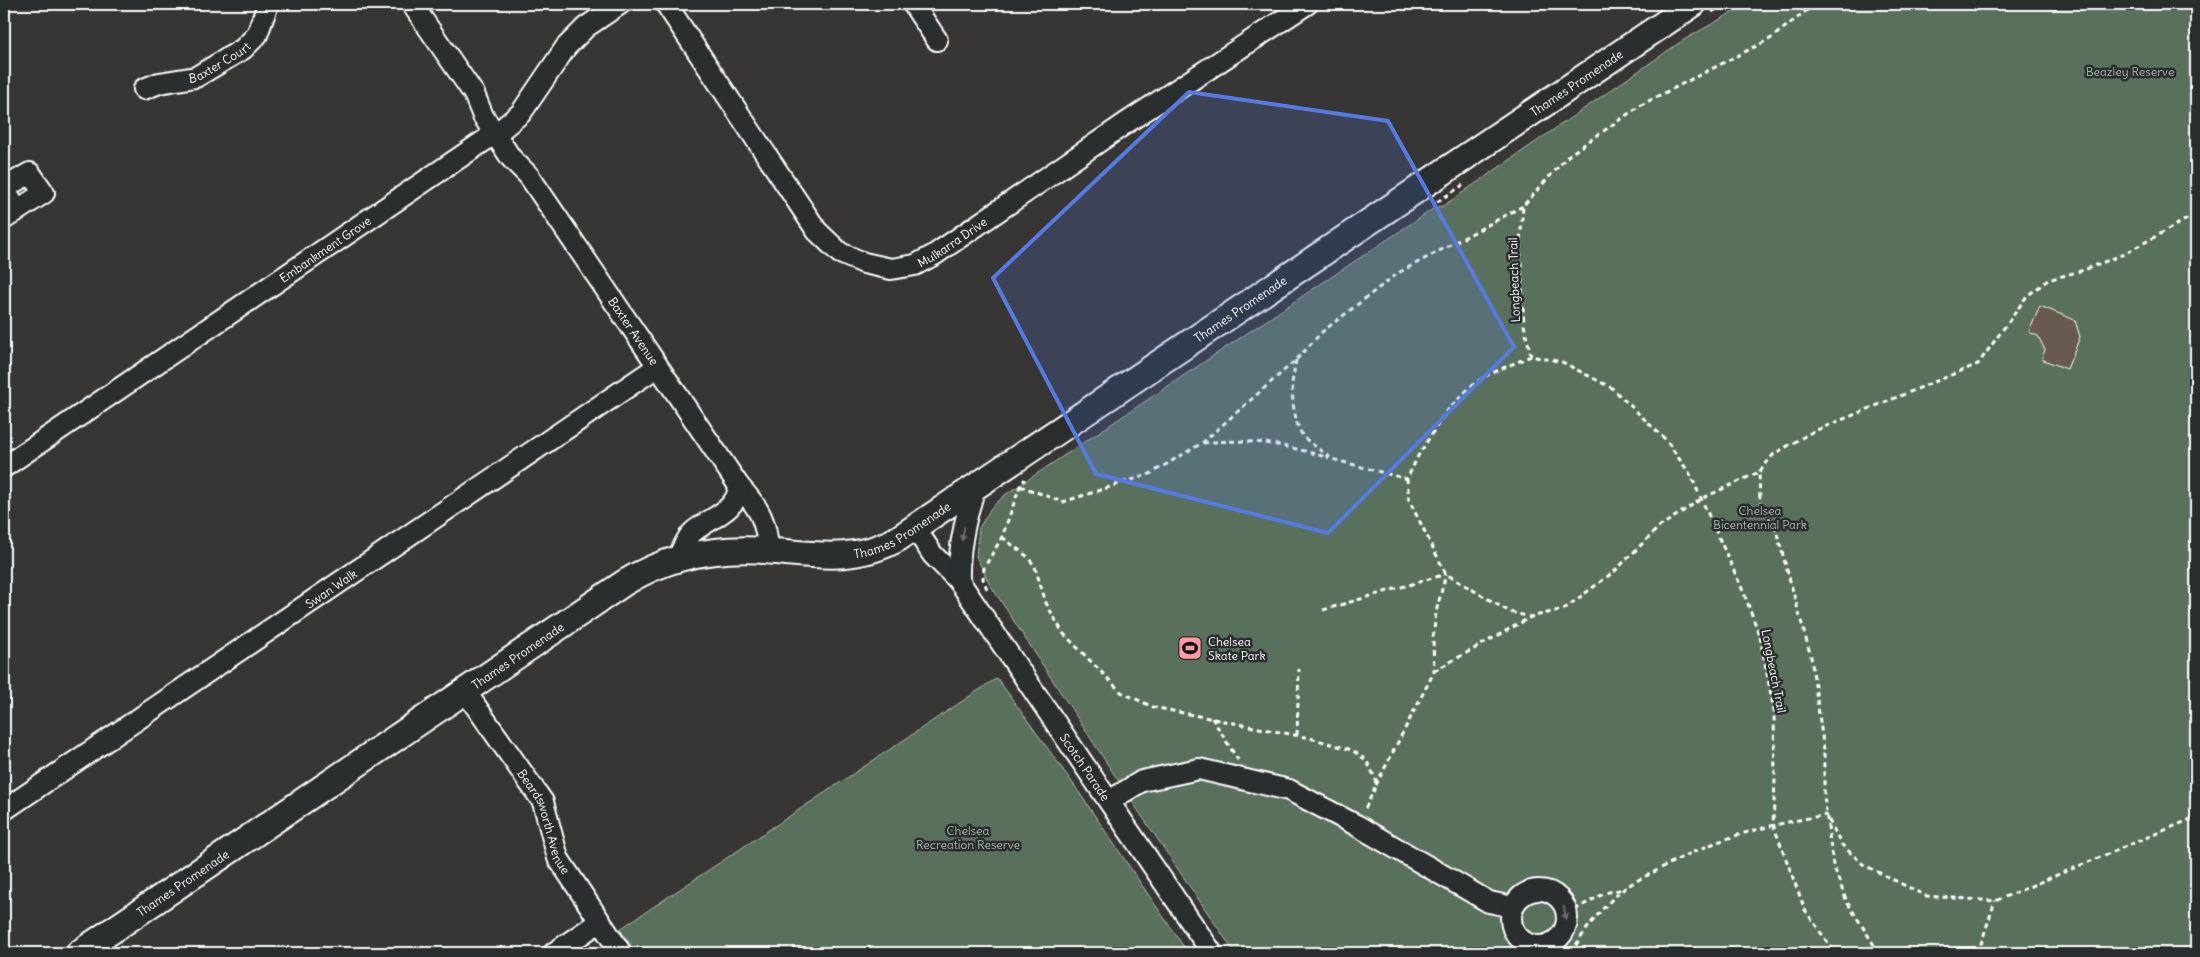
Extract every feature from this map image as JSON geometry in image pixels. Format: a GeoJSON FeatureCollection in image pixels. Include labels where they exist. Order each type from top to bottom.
{"type":"FeatureCollection","features":[{"type":"Feature","properties":{"kind":"main road","name":"Thames Promenade"},"geometry":{"type":"LineString","coordinates":[[79,953],[631,578],[677,559],[721,550],[761,550],[834,556],[855,555],[884,547],[1700,9]]}},
{"type":"Feature","properties":{"kind":"street","name":"Baxter Court"},"geometry":{"type":"LineString","coordinates":[[144,89],[159,83],[196,76],[243,49],[257,35],[268,4]]}},
{"type":"Feature","properties":{"kind":"street","name":"Baxter Avenue"},"geometry":{"type":"LineString","coordinates":[[412,4],[474,94],[483,116],[499,131],[511,158],[529,176],[739,486],[753,501],[761,514],[766,530],[761,550]]}},
{"type":"Feature","properties":{"kind":"street","name":"Embankment Grove"},"geometry":{"type":"LineString","coordinates":[[4,468],[499,131],[521,113],[566,47],[586,27],[620,4]]}},
{"type":"Feature","properties":{"kind":"street","name":"Mulkarra Drive"},"geometry":{"type":"LineString","coordinates":[[666,4],[817,231],[840,253],[864,263],[891,269],[915,265],[934,255],[1126,123],[1306,4]]}},
{"type":"Feature","properties":{"kind":"street"},"geometry":{"type":"LineString","coordinates":[[913,4],[937,40]]}},
{"type":"Feature","properties":{"kind":"street","name":"Swan Walk"},"geometry":{"type":"LineString","coordinates":[[4,810],[657,367]]}},
{"type":"Feature","properties":{"kind":"street"},"geometry":{"type":"LineString","coordinates":[[677,559],[692,533],[732,505],[739,486]]}},
{"type":"Feature","properties":{"kind":"street"},"geometry":{"type":"LineString","coordinates":[[959,581],[959,555],[964,527],[975,488]]}},
{"type":"Feature","properties":{"kind":"street","name":"Scotch Parade"},"geometry":{"type":"LineString","coordinates":[[920,525],[944,550],[959,581],[1212,953]]}},
{"type":"Feature","properties":{"kind":"street","name":"Beardsworth Avenue"},"geometry":{"type":"LineString","coordinates":[[465,691],[543,802],[558,858],[621,953]]}},
{"type":"Feature","properties":{"kind":"street"},"geometry":{"type":"LineString","coordinates":[[1110,801],[1142,781],[1199,768],[1289,790],[1356,825],[1489,902],[1513,906]]}},
{"type":"Feature","properties":{"kind":"street"},"geometry":{"type":"LineString","coordinates":[[1542,890],[1559,898],[1567,914],[1563,932],[1557,940],[1540,946],[1530,945],[1515,934],[1511,925],[1513,906],[1525,893],[1542,890]]}},
{"type":"Feature","properties":{"kind":"street"},"geometry":{"type":"LineString","coordinates":[[554,953],[600,922]]}},
{"type":"Feature","properties":{"kind":"path"},"geometry":{"type":"LineString","coordinates":[[1700,9],[1724,4]]}},
{"type":"Feature","properties":{"kind":"path"},"geometry":{"type":"LineString","coordinates":[[1020,486],[1063,502],[1150,474],[1202,443],[1296,360],[1322,332],[1398,273],[1523,206],[1569,155],[1609,127],[1641,105],[1770,39],[1815,4]]}},
{"type":"Feature","properties":{"kind":"path"},"geometry":{"type":"LineString","coordinates":[[1430,205],[1441,201],[1464,183]]}},
{"type":"Feature","properties":{"kind":"path","name":"Longbeach Trail"},"geometry":{"type":"LineString","coordinates":[[1523,206],[1520,242],[1523,316],[1531,356],[1562,362],[1612,388],[1666,440],[1690,474],[1744,593],[1760,637],[1774,711],[1775,780],[1773,824],[1804,910],[1835,953]]}},
{"type":"Feature","properties":{"kind":"path"},"geometry":{"type":"LineString","coordinates":[[1434,672],[1530,617],[1564,609],[1615,571],[1659,527],[1701,499],[1759,472],[1774,454],[1812,432],[1978,364],[2026,296],[2048,280],[2084,270],[2124,254],[2196,214]]}},
{"type":"Feature","properties":{"kind":"path"},"geometry":{"type":"LineString","coordinates":[[1530,617],[1510,612],[1446,574],[1409,500],[1407,479],[1418,456],[1445,413],[1470,387],[1487,375],[1531,356]]}},
{"type":"Feature","properties":{"kind":"path"},"geometry":{"type":"LineString","coordinates":[[1296,360],[1292,383],[1293,404],[1297,424],[1303,437],[1332,459]]}},
{"type":"Feature","properties":{"kind":"path"},"geometry":{"type":"LineString","coordinates":[[1202,443],[1236,440],[1291,446],[1407,479]]}},
{"type":"Feature","properties":{"kind":"path"},"geometry":{"type":"LineString","coordinates":[[1759,472],[1760,502],[1776,530],[1811,657],[1824,750],[1826,815],[1833,865],[1847,902],[1879,953]]}},
{"type":"Feature","properties":{"kind":"path"},"geometry":{"type":"LineString","coordinates":[[990,595],[983,579],[984,568],[1002,537],[1020,486],[1026,478]]}},
{"type":"Feature","properties":{"kind":"path"},"geometry":{"type":"LineString","coordinates":[[1002,537],[1028,557],[1035,567],[1046,603],[1063,633],[1121,692],[1153,707],[1243,723],[1327,741],[1346,748],[1366,760],[1374,770],[1376,779],[1374,790]]}},
{"type":"Feature","properties":{"kind":"path"},"geometry":{"type":"LineString","coordinates":[[1323,610],[1446,574]]}},
{"type":"Feature","properties":{"kind":"path"},"geometry":{"type":"LineString","coordinates":[[1356,825],[1434,672],[1432,639],[1436,612],[1446,574]]}},
{"type":"Feature","properties":{"kind":"path"},"geometry":{"type":"LineString","coordinates":[[1297,735],[1299,669]]}},
{"type":"Feature","properties":{"kind":"path"},"geometry":{"type":"LineString","coordinates":[[1212,718],[1250,781]]}},
{"type":"Feature","properties":{"kind":"path"},"geometry":{"type":"LineString","coordinates":[[1571,953],[1590,924],[1624,889],[1667,864],[1720,840],[1773,824],[1826,815]]}},
{"type":"Feature","properties":{"kind":"path"},"geometry":{"type":"LineString","coordinates":[[1826,815],[1842,845],[1864,865],[1926,896],[1995,901],[2196,816]]}},
{"type":"Feature","properties":{"kind":"path"},"geometry":{"type":"LineString","coordinates":[[1567,914],[1605,893],[1624,889]]}},
{"type":"Feature","properties":{"kind":"path"},"geometry":{"type":"LineString","coordinates":[[1978,953],[1995,901]]}},
{"type":"Feature","properties":{"kind":"highlighted area"},"geometry":{"type":"Polygon","coordinates":[[[1189,92],[1388,121],[1514,347],[1328,533],[1096,474],[993,278],[1189,92]]]}},
{"type":"Feature","properties":{"kind":"green space","name":"Chelsea Bicentennial Park"},"geometry":{"type":"Polygon","coordinates":[[[1747,4],[2196,4],[2196,953],[1235,953],[1133,803],[989,583],[976,556],[979,528],[991,508],[1005,495],[1436,207],[1443,206],[1682,41],[1747,4]]]}},
{"type":"Feature","properties":{"kind":"green space","name":"Chelsea Recreation Reserve"},"geometry":{"type":"Polygon","coordinates":[[[997,678],[1074,785],[1188,953],[636,953],[620,929],[997,678]]]}},
{"type":"Feature","properties":{"kind":"building"},"geometry":{"type":"Polygon","coordinates":[[[2040,306],[2075,320],[2080,337],[2067,369],[2041,359],[2045,350],[2038,336],[2029,332],[2040,306]]]}},
{"type":"Feature","properties":{"kind":"place","name":"Chelsea Skate Park"},"geometry":{"type":"Point","coordinates":[1190,648]}},
{"type":"Feature","properties":{"kind":"park label","name":"Beazley Reserve"},"geometry":{"type":"Point","coordinates":[2130,71]}}]}
